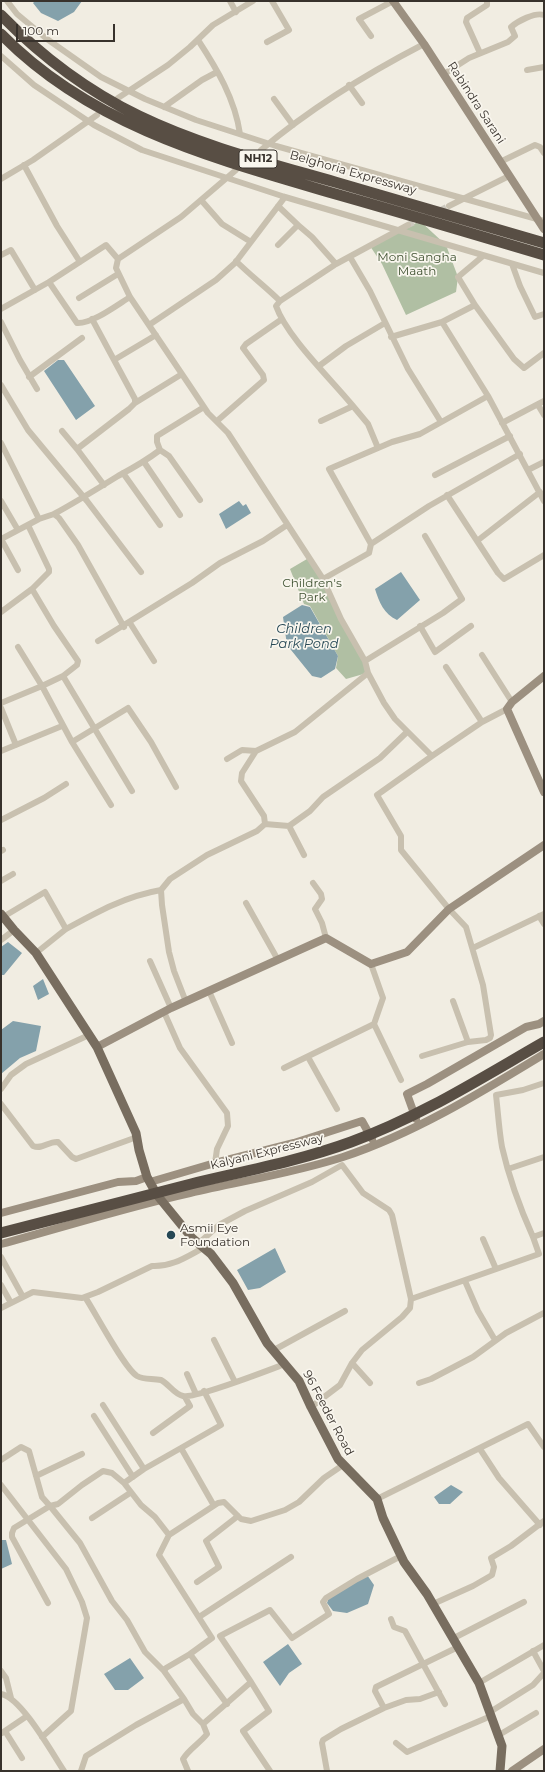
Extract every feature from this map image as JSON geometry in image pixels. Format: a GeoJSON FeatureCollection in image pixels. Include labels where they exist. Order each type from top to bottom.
{"type":"FeatureCollection","features":[{"type":"Feature","properties":{"kind":"highway","name":"Belghoria Expressway"},"geometry":{"type":"LineString","coordinates":[[1,15],[42,53],[85,86],[114,103],[158,125],[261,160],[544,242]]}},
{"type":"Feature","properties":{"kind":"highway","name":"Belghoria Expressway"},"geometry":{"type":"LineString","coordinates":[[1,34],[32,63],[59,82],[96,106],[136,128],[203,154],[239,166],[544,255]]}},
{"type":"Feature","properties":{"kind":"highway","name":"Kalyani Expressway"},"geometry":{"type":"LineString","coordinates":[[1,1233],[141,1196],[304,1158],[352,1142],[402,1121],[436,1104],[544,1042]]}},
{"type":"Feature","properties":{"kind":"main road"},"geometry":{"type":"LineString","coordinates":[[2,916],[36,953],[97,1047],[137,1137],[150,1182]]}},
{"type":"Feature","properties":{"kind":"main road","name":"96 Feeder Road"},"geometry":{"type":"LineString","coordinates":[[150,1182],[162,1201],[201,1246],[211,1254],[232,1283],[267,1343],[299,1381],[331,1448],[342,1465],[377,1500],[383,1518],[401,1556],[433,1604],[479,1683],[502,1746],[500,1771]]}},
{"type":"Feature","properties":{"kind":"street"},"geometry":{"type":"LineString","coordinates":[[7,1],[17,14],[46,39],[101,77],[164,107],[196,120],[268,143],[541,220]]}},
{"type":"Feature","properties":{"kind":"street"},"geometry":{"type":"LineString","coordinates":[[230,1],[236,12]]}},
{"type":"Feature","properties":{"kind":"street"},"geometry":{"type":"LineString","coordinates":[[118,98],[168,65],[214,25],[253,1]]}},
{"type":"Feature","properties":{"kind":"street"},"geometry":{"type":"LineString","coordinates":[[267,42],[289,30],[272,1]]}},
{"type":"Feature","properties":{"kind":"street"},"geometry":{"type":"LineString","coordinates":[[371,36],[359,19],[393,1]]}},
{"type":"Feature","properties":{"kind":"street","name":"Rabindra Sarani"},"geometry":{"type":"LineString","coordinates":[[393,1],[444,74],[509,176],[541,220],[544,229]]}},
{"type":"Feature","properties":{"kind":"street"},"geometry":{"type":"LineString","coordinates":[[480,52],[466,22],[467,18],[487,5],[487,1]]}},
{"type":"Feature","properties":{"kind":"street"},"geometry":{"type":"LineString","coordinates":[[444,74],[480,52],[508,42],[515,36],[511,28],[515,24],[536,15],[544,16]]}},
{"type":"Feature","properties":{"kind":"street"},"geometry":{"type":"LineString","coordinates":[[198,40],[232,100],[238,117],[240,134]]}},
{"type":"Feature","properties":{"kind":"street"},"geometry":{"type":"LineString","coordinates":[[260,150],[349,85],[384,64],[424,44]]}},
{"type":"Feature","properties":{"kind":"street"},"geometry":{"type":"LineString","coordinates":[[1,56],[34,85],[88,121],[142,150],[285,197],[544,273]]}},
{"type":"Feature","properties":{"kind":"street"},"geometry":{"type":"LineString","coordinates":[[527,70],[544,67]]}},
{"type":"Feature","properties":{"kind":"street"},"geometry":{"type":"LineString","coordinates":[[164,107],[202,80],[217,72]]}},
{"type":"Feature","properties":{"kind":"street"},"geometry":{"type":"LineString","coordinates":[[349,85],[362,103]]}},
{"type":"Feature","properties":{"kind":"street"},"geometry":{"type":"LineString","coordinates":[[274,99],[293,125]]}},
{"type":"Feature","properties":{"kind":"street"},"geometry":{"type":"LineString","coordinates":[[1,179],[72,134],[97,115]]}},
{"type":"Feature","properties":{"kind":"street"},"geometry":{"type":"LineString","coordinates":[[500,162],[535,145],[540,147],[544,153]]}},
{"type":"Feature","properties":{"kind":"street"},"geometry":{"type":"LineString","coordinates":[[24,165],[57,226],[80,262]]}},
{"type":"Feature","properties":{"kind":"street"},"geometry":{"type":"LineString","coordinates":[[236,170],[181,217],[118,259],[116,264],[118,274],[130,297],[204,407],[228,433],[323,579],[341,619],[365,661],[368,673],[384,703],[407,732],[432,756]]}},
{"type":"Feature","properties":{"kind":"street"},"geometry":{"type":"LineString","coordinates":[[448,206],[509,176]]}},
{"type":"Feature","properties":{"kind":"street"},"geometry":{"type":"LineString","coordinates":[[149,324],[216,280],[236,261],[285,197]]}},
{"type":"Feature","properties":{"kind":"street"},"geometry":{"type":"LineString","coordinates":[[201,200],[222,224],[251,242]]}},
{"type":"Feature","properties":{"kind":"street"},"geometry":{"type":"LineString","coordinates":[[278,206],[312,237],[336,264]]}},
{"type":"Feature","properties":{"kind":"street"},"geometry":{"type":"LineString","coordinates":[[278,245],[298,225]]}},
{"type":"Feature","properties":{"kind":"street"},"geometry":{"type":"LineString","coordinates":[[378,448],[368,424],[301,345],[282,319],[276,306],[280,301],[336,264],[408,225]]}},
{"type":"Feature","properties":{"kind":"street"},"geometry":{"type":"LineString","coordinates":[[1,309],[49,282],[106,245],[118,259]]}},
{"type":"Feature","properties":{"kind":"street"},"geometry":{"type":"LineString","coordinates":[[1,255],[10,250],[13,251],[35,290]]}},
{"type":"Feature","properties":{"kind":"street"},"geometry":{"type":"LineString","coordinates":[[350,256],[370,291],[408,369],[441,422]]}},
{"type":"Feature","properties":{"kind":"street"},"geometry":{"type":"LineString","coordinates":[[483,256],[458,277],[475,305],[514,359],[524,368],[544,353]]}},
{"type":"Feature","properties":{"kind":"street"},"geometry":{"type":"LineString","coordinates":[[236,261],[254,279],[264,284],[280,301]]}},
{"type":"Feature","properties":{"kind":"street"},"geometry":{"type":"LineString","coordinates":[[512,264],[535,317],[544,314]]}},
{"type":"Feature","properties":{"kind":"street"},"geometry":{"type":"LineString","coordinates":[[79,298],[118,274]]}},
{"type":"Feature","properties":{"kind":"street"},"geometry":{"type":"LineString","coordinates":[[49,282],[77,323],[82,323],[92,319],[130,297]]}},
{"type":"Feature","properties":{"kind":"street"},"geometry":{"type":"LineString","coordinates":[[392,337],[442,322],[475,305]]}},
{"type":"Feature","properties":{"kind":"street"},"geometry":{"type":"LineString","coordinates":[[92,319],[134,399],[134,404]]}},
{"type":"Feature","properties":{"kind":"street"},"geometry":{"type":"LineString","coordinates":[[217,421],[264,380],[263,375],[244,348],[246,344],[282,319]]}},
{"type":"Feature","properties":{"kind":"street"},"geometry":{"type":"LineString","coordinates":[[1,322],[37,389]]}},
{"type":"Feature","properties":{"kind":"street"},"geometry":{"type":"LineString","coordinates":[[442,322],[488,396],[544,501]]}},
{"type":"Feature","properties":{"kind":"street"},"geometry":{"type":"LineString","coordinates":[[319,366],[346,346],[385,323]]}},
{"type":"Feature","properties":{"kind":"street"},"geometry":{"type":"LineString","coordinates":[[114,360],[156,335]]}},
{"type":"Feature","properties":{"kind":"street"},"geometry":{"type":"LineString","coordinates":[[29,376],[82,338]]}},
{"type":"Feature","properties":{"kind":"street"},"geometry":{"type":"LineString","coordinates":[[77,449],[134,404],[182,374]]}},
{"type":"Feature","properties":{"kind":"street"},"geometry":{"type":"LineString","coordinates":[[1,385],[28,430],[84,498],[141,572]]}},
{"type":"Feature","properties":{"kind":"street"},"geometry":{"type":"LineString","coordinates":[[323,579],[370,553],[371,544],[329,469],[378,448],[420,434],[488,396]]}},
{"type":"Feature","properties":{"kind":"street"},"geometry":{"type":"LineString","coordinates":[[502,423],[541,403],[544,415]]}},
{"type":"Feature","properties":{"kind":"street"},"geometry":{"type":"LineString","coordinates":[[321,421],[353,406]]}},
{"type":"Feature","properties":{"kind":"street"},"geometry":{"type":"LineString","coordinates":[[200,500],[169,456],[160,450],[156,442],[158,436],[204,407]]}},
{"type":"Feature","properties":{"kind":"street"},"geometry":{"type":"LineString","coordinates":[[62,431],[104,485]]}},
{"type":"Feature","properties":{"kind":"street"},"geometry":{"type":"LineString","coordinates":[[435,476],[510,436]]}},
{"type":"Feature","properties":{"kind":"street"},"geometry":{"type":"LineString","coordinates":[[1,443],[39,519]]}},
{"type":"Feature","properties":{"kind":"street"},"geometry":{"type":"LineString","coordinates":[[18,570],[1,539],[84,498],[123,473],[144,462],[160,450]]}},
{"type":"Feature","properties":{"kind":"street"},"geometry":{"type":"LineString","coordinates":[[371,544],[447,495],[520,454]]}},
{"type":"Feature","properties":{"kind":"street"},"geometry":{"type":"LineString","coordinates":[[144,462],[180,515]]}},
{"type":"Feature","properties":{"kind":"street"},"geometry":{"type":"LineString","coordinates":[[528,470],[544,462]]}},
{"type":"Feature","properties":{"kind":"street"},"geometry":{"type":"LineString","coordinates":[[123,473],[160,525]]}},
{"type":"Feature","properties":{"kind":"street"},"geometry":{"type":"LineString","coordinates":[[477,541],[540,492]]}},
{"type":"Feature","properties":{"kind":"street"},"geometry":{"type":"LineString","coordinates":[[447,495],[501,577],[504,579],[544,555]]}},
{"type":"Feature","properties":{"kind":"street"},"geometry":{"type":"LineString","coordinates":[[1,501],[18,530]]}},
{"type":"Feature","properties":{"kind":"street"},"geometry":{"type":"LineString","coordinates":[[54,514],[59,518],[78,545],[124,627]]}},
{"type":"Feature","properties":{"kind":"street"},"geometry":{"type":"LineString","coordinates":[[98,642],[192,583],[220,563],[263,540],[287,524]]}},
{"type":"Feature","properties":{"kind":"street"},"geometry":{"type":"LineString","coordinates":[[1,612],[32,588],[49,571],[28,525]]}},
{"type":"Feature","properties":{"kind":"street"},"geometry":{"type":"LineString","coordinates":[[365,661],[449,609],[462,599],[425,536]]}},
{"type":"Feature","properties":{"kind":"street"},"geometry":{"type":"LineString","coordinates":[[1,703],[63,676],[78,665],[78,661],[54,626],[32,588]]}},
{"type":"Feature","properties":{"kind":"street"},"geometry":{"type":"LineString","coordinates":[[130,623],[154,661]]}},
{"type":"Feature","properties":{"kind":"street"},"geometry":{"type":"LineString","coordinates":[[420,626],[434,652],[471,626]]}},
{"type":"Feature","properties":{"kind":"street"},"geometry":{"type":"LineString","coordinates":[[18,647],[42,686],[62,726],[111,805]]}},
{"type":"Feature","properties":{"kind":"street"},"geometry":{"type":"LineString","coordinates":[[482,655],[512,702]]}},
{"type":"Feature","properties":{"kind":"street"},"geometry":{"type":"LineString","coordinates":[[446,667],[482,722]]}},
{"type":"Feature","properties":{"kind":"street"},"geometry":{"type":"LineString","coordinates":[[227,759],[242,750],[256,751],[295,732],[368,673]]}},
{"type":"Feature","properties":{"kind":"street"},"geometry":{"type":"LineString","coordinates":[[63,676],[132,791]]}},
{"type":"Feature","properties":{"kind":"street"},"geometry":{"type":"LineString","coordinates":[[422,1056],[468,1042],[486,1040],[490,1038],[491,1035],[483,985],[466,927],[448,909],[401,850],[401,836],[377,795],[482,722],[507,709],[512,702],[544,676]]}},
{"type":"Feature","properties":{"kind":"street"},"geometry":{"type":"LineString","coordinates":[[1,708],[16,745]]}},
{"type":"Feature","properties":{"kind":"street"},"geometry":{"type":"LineString","coordinates":[[72,742],[95,730],[128,708],[176,787]]}},
{"type":"Feature","properties":{"kind":"street"},"geometry":{"type":"LineString","coordinates":[[507,709],[544,792]]}},
{"type":"Feature","properties":{"kind":"street"},"geometry":{"type":"LineString","coordinates":[[1,751],[62,726]]}},
{"type":"Feature","properties":{"kind":"street"},"geometry":{"type":"LineString","coordinates":[[36,953],[66,929],[115,903],[135,896],[161,890],[170,879],[207,855],[257,831],[265,824],[289,826],[310,811],[323,797],[380,758],[407,732]]}},
{"type":"Feature","properties":{"kind":"street"},"geometry":{"type":"LineString","coordinates":[[256,751],[242,772],[241,780],[264,816],[265,824]]}},
{"type":"Feature","properties":{"kind":"street"},"geometry":{"type":"LineString","coordinates":[[1,820],[44,798],[66,784]]}},
{"type":"Feature","properties":{"kind":"street"},"geometry":{"type":"LineString","coordinates":[[289,826],[304,855]]}},
{"type":"Feature","properties":{"kind":"street"},"geometry":{"type":"LineString","coordinates":[[371,964],[407,952],[448,909],[544,845]]}},
{"type":"Feature","properties":{"kind":"street"},"geometry":{"type":"LineString","coordinates":[[1,881],[13,874]]}},
{"type":"Feature","properties":{"kind":"street"},"geometry":{"type":"LineString","coordinates":[[284,1068],[374,1024],[383,998],[371,964],[326,938],[316,909],[322,899],[321,894],[313,883]]}},
{"type":"Feature","properties":{"kind":"street"},"geometry":{"type":"LineString","coordinates":[[161,890],[169,952],[174,971],[186,1002]]}},
{"type":"Feature","properties":{"kind":"street"},"geometry":{"type":"LineString","coordinates":[[2,916],[45,892],[66,929]]}},
{"type":"Feature","properties":{"kind":"street"},"geometry":{"type":"LineString","coordinates":[[246,903],[278,960]]}},
{"type":"Feature","properties":{"kind":"street"},"geometry":{"type":"LineString","coordinates":[[473,948],[542,915],[544,924]]}},
{"type":"Feature","properties":{"kind":"street"},"geometry":{"type":"LineString","coordinates":[[1,940],[14,930]]}},
{"type":"Feature","properties":{"kind":"street"},"geometry":{"type":"LineString","coordinates":[[97,1047],[168,1010],[326,938]]}},
{"type":"Feature","properties":{"kind":"street"},"geometry":{"type":"LineString","coordinates":[[150,961],[180,1048],[227,1113],[228,1126],[217,1149],[215,1163]]}},
{"type":"Feature","properties":{"kind":"street"},"geometry":{"type":"LineString","coordinates":[[209,991],[232,1043]]}},
{"type":"Feature","properties":{"kind":"street"},"geometry":{"type":"LineString","coordinates":[[453,1001],[468,1042]]}},
{"type":"Feature","properties":{"kind":"street"},"geometry":{"type":"LineString","coordinates":[[418,1125],[407,1094],[461,1065],[526,1027],[539,1024],[544,1021]]}},
{"type":"Feature","properties":{"kind":"street"},"geometry":{"type":"LineString","coordinates":[[374,1024],[402,1080]]}},
{"type":"Feature","properties":{"kind":"street"},"geometry":{"type":"LineString","coordinates":[[2,1086],[11,1075],[26,1064],[89,1035]]}},
{"type":"Feature","properties":{"kind":"street"},"geometry":{"type":"LineString","coordinates":[[1,1244],[162,1201],[342,1157],[375,1144],[452,1109],[544,1054]]}},
{"type":"Feature","properties":{"kind":"street"},"geometry":{"type":"LineString","coordinates":[[308,1057],[337,1108]]}},
{"type":"Feature","properties":{"kind":"street"},"geometry":{"type":"LineString","coordinates":[[411,1299],[539,1254],[522,1212],[508,1169],[502,1146],[496,1095],[523,1090],[544,1083]]}},
{"type":"Feature","properties":{"kind":"street"},"geometry":{"type":"LineString","coordinates":[[1,1104],[33,1146],[41,1148],[54,1141],[58,1142],[72,1157],[76,1159],[137,1137]]}},
{"type":"Feature","properties":{"kind":"street"},"geometry":{"type":"LineString","coordinates":[[1,1213],[118,1182],[150,1182],[215,1163],[294,1143],[362,1120],[375,1144]]}},
{"type":"Feature","properties":{"kind":"street"},"geometry":{"type":"LineString","coordinates":[[508,1169],[544,1157]]}},
{"type":"Feature","properties":{"kind":"street"},"geometry":{"type":"LineString","coordinates":[[1,1308],[33,1292],[85,1297],[152,1266],[160,1267],[179,1262],[201,1246],[219,1225],[245,1211],[312,1182],[342,1165],[363,1193],[388,1210],[392,1215],[411,1299],[410,1308],[402,1317],[362,1350],[352,1363],[340,1385],[311,1407]]}},
{"type":"Feature","properties":{"kind":"street"},"geometry":{"type":"LineString","coordinates":[[533,1237],[544,1233]]}},
{"type":"Feature","properties":{"kind":"street"},"geometry":{"type":"LineString","coordinates":[[483,1239],[496,1269]]}},
{"type":"Feature","properties":{"kind":"street"},"geometry":{"type":"LineString","coordinates":[[1,1257],[23,1297]]}},
{"type":"Feature","properties":{"kind":"street"},"geometry":{"type":"LineString","coordinates":[[465,1281],[478,1311],[495,1340]]}},
{"type":"Feature","properties":{"kind":"street"},"geometry":{"type":"LineString","coordinates":[[1,1285],[11,1303]]}},
{"type":"Feature","properties":{"kind":"street"},"geometry":{"type":"LineString","coordinates":[[85,1297],[112,1342],[133,1373],[144,1379],[159,1380],[185,1397],[190,1406],[153,1433]]}},
{"type":"Feature","properties":{"kind":"street"},"geometry":{"type":"LineString","coordinates":[[274,1350],[345,1311]]}},
{"type":"Feature","properties":{"kind":"street"},"geometry":{"type":"LineString","coordinates":[[419,1383],[431,1379],[473,1357],[495,1340],[543,1316]]}},
{"type":"Feature","properties":{"kind":"street"},"geometry":{"type":"LineString","coordinates":[[214,1340],[235,1382]]}},
{"type":"Feature","properties":{"kind":"street"},"geometry":{"type":"LineString","coordinates":[[352,1363],[370,1383]]}},
{"type":"Feature","properties":{"kind":"street"},"geometry":{"type":"LineString","coordinates":[[185,1397],[235,1382],[285,1364]]}},
{"type":"Feature","properties":{"kind":"street"},"geometry":{"type":"LineString","coordinates":[[187,1374],[196,1394]]}},
{"type":"Feature","properties":{"kind":"street"},"geometry":{"type":"LineString","coordinates":[[124,1483],[144,1469],[221,1425],[204,1391]]}},
{"type":"Feature","properties":{"kind":"street"},"geometry":{"type":"LineString","coordinates":[[104,1405],[144,1469]]}},
{"type":"Feature","properties":{"kind":"street"},"geometry":{"type":"LineString","coordinates":[[94,1416],[133,1477]]}},
{"type":"Feature","properties":{"kind":"street"},"geometry":{"type":"LineString","coordinates":[[377,1500],[528,1424],[544,1447]]}},
{"type":"Feature","properties":{"kind":"street"},"geometry":{"type":"LineString","coordinates":[[1,1460],[22,1447],[29,1451],[42,1497],[80,1543],[112,1601],[127,1620],[145,1652],[164,1671],[193,1714],[203,1724],[207,1734],[201,1742],[187,1752],[183,1759],[188,1771]]}},
{"type":"Feature","properties":{"kind":"street"},"geometry":{"type":"LineString","coordinates":[[181,1448],[213,1504]]}},
{"type":"Feature","properties":{"kind":"street"},"geometry":{"type":"LineString","coordinates":[[433,1604],[473,1586],[492,1574],[494,1568],[491,1558],[511,1546],[542,1523],[499,1478],[480,1449]]}},
{"type":"Feature","properties":{"kind":"street"},"geometry":{"type":"LineString","coordinates":[[36,1476],[82,1454]]}},
{"type":"Feature","properties":{"kind":"street"},"geometry":{"type":"LineString","coordinates":[[164,1671],[166,1668],[190,1654],[212,1638],[159,1555],[169,1535],[213,1504],[224,1502],[241,1519],[251,1521],[286,1510],[300,1502],[324,1478],[342,1465]]}},
{"type":"Feature","properties":{"kind":"street"},"geometry":{"type":"LineString","coordinates":[[48,1603],[12,1537],[14,1528],[50,1506],[58,1504],[103,1471],[112,1473],[124,1483],[141,1505],[155,1517],[169,1535]]}},
{"type":"Feature","properties":{"kind":"street"},"geometry":{"type":"LineString","coordinates":[[1,1485],[29,1519],[66,1569],[82,1602],[87,1618],[71,1711],[42,1737]]}},
{"type":"Feature","properties":{"kind":"street"},"geometry":{"type":"LineString","coordinates":[[92,1518],[130,1492]]}},
{"type":"Feature","properties":{"kind":"street"},"geometry":{"type":"LineString","coordinates":[[197,1582],[220,1568],[206,1541],[238,1516]]}},
{"type":"Feature","properties":{"kind":"street"},"geometry":{"type":"LineString","coordinates":[[270,1771],[244,1731],[269,1711],[220,1636],[270,1610],[292,1638],[329,1614],[323,1602],[326,1598],[357,1579],[401,1556]]}},
{"type":"Feature","properties":{"kind":"street"},"geometry":{"type":"LineString","coordinates":[[199,1617],[291,1558]]}},
{"type":"Feature","properties":{"kind":"street"},"geometry":{"type":"LineString","coordinates":[[452,1639],[524,1602]]}},
{"type":"Feature","properties":{"kind":"street"},"geometry":{"type":"LineString","coordinates":[[391,1619],[394,1626],[405,1631],[445,1704]]}},
{"type":"Feature","properties":{"kind":"street"},"geometry":{"type":"LineString","coordinates":[[479,1683],[544,1645]]}},
{"type":"Feature","properties":{"kind":"street"},"geometry":{"type":"LineString","coordinates":[[384,1708],[374,1689],[422,1663],[458,1647]]}},
{"type":"Feature","properties":{"kind":"street"},"geometry":{"type":"LineString","coordinates":[[396,1743],[406,1752],[491,1714],[533,1685],[544,1672],[533,1651]]}},
{"type":"Feature","properties":{"kind":"street"},"geometry":{"type":"LineString","coordinates":[[190,1654],[226,1704]]}},
{"type":"Feature","properties":{"kind":"street"},"geometry":{"type":"LineString","coordinates":[[1,1671],[6,1678],[11,1698]]}},
{"type":"Feature","properties":{"kind":"street"},"geometry":{"type":"LineString","coordinates":[[203,1724],[251,1682]]}},
{"type":"Feature","properties":{"kind":"street"},"geometry":{"type":"LineString","coordinates":[[327,1771],[322,1743],[323,1740],[341,1729],[384,1708],[406,1700],[420,1699],[438,1692]]}},
{"type":"Feature","properties":{"kind":"street"},"geometry":{"type":"LineString","coordinates":[[1,1694],[11,1698],[27,1716],[64,1771]]}},
{"type":"Feature","properties":{"kind":"street"},"geometry":{"type":"LineString","coordinates":[[81,1771],[86,1756],[136,1725],[184,1699]]}},
{"type":"Feature","properties":{"kind":"street"},"geometry":{"type":"LineString","coordinates":[[499,1735],[536,1713]]}},
{"type":"Feature","properties":{"kind":"street"},"geometry":{"type":"LineString","coordinates":[[22,1758],[3,1732],[27,1716]]}},
{"type":"Feature","properties":{"kind":"street"},"geometry":{"type":"LineString","coordinates":[[512,1771],[544,1749]]}},
{"type":"Feature","properties":{"kind":"green space","name":"Moni Sangha Maath"},"geometry":{"type":"Polygon","coordinates":[[[420,221],[446,245],[458,277],[456,292],[406,315],[382,264],[370,246],[420,221]]]}},
{"type":"Feature","properties":{"kind":"green space","name":"Children's Park"},"geometry":{"type":"Polygon","coordinates":[[[307,559],[310,560],[364,662],[367,673],[346,679],[336,668],[338,656],[310,606],[304,604],[290,569],[307,559]]]}},
{"type":"Feature","properties":{"kind":"water"},"geometry":{"type":"Polygon","coordinates":[[[35,1],[82,1],[74,12],[58,21],[41,13],[33,3],[35,1]]]}},
{"type":"Feature","properties":{"kind":"water"},"geometry":{"type":"Polygon","coordinates":[[[58,360],[64,360],[95,406],[76,420],[44,371],[58,360]]]}},
{"type":"Feature","properties":{"kind":"water"},"geometry":{"type":"Polygon","coordinates":[[[239,501],[243,506],[246,504],[251,513],[226,529],[219,514],[239,501]]]}},
{"type":"Feature","properties":{"kind":"water"},"geometry":{"type":"Polygon","coordinates":[[[401,572],[420,600],[397,620],[385,611],[375,589],[401,572]]]}},
{"type":"Feature","properties":{"kind":"water","name":"Children Park Pond"},"geometry":{"type":"Polygon","coordinates":[[[302,605],[310,607],[338,656],[335,669],[321,678],[312,676],[287,645],[283,617],[302,605]]]}},
{"type":"Feature","properties":{"kind":"water"},"geometry":{"type":"Polygon","coordinates":[[[8,942],[22,953],[4,975],[1,975],[1,947],[8,942]]]}},
{"type":"Feature","properties":{"kind":"water"},"geometry":{"type":"Polygon","coordinates":[[[43,979],[49,994],[38,1000],[33,986],[43,979]]]}},
{"type":"Feature","properties":{"kind":"water"},"geometry":{"type":"Polygon","coordinates":[[[13,1021],[41,1026],[36,1051],[20,1058],[1,1074],[1,1030],[13,1021]]]}},
{"type":"Feature","properties":{"kind":"water"},"geometry":{"type":"Polygon","coordinates":[[[275,1248],[286,1272],[260,1288],[248,1290],[237,1270],[275,1248]]]}},
{"type":"Feature","properties":{"kind":"water"},"geometry":{"type":"Polygon","coordinates":[[[451,1485],[463,1492],[450,1504],[439,1504],[434,1497],[451,1485]]]}},
{"type":"Feature","properties":{"kind":"water"},"geometry":{"type":"Polygon","coordinates":[[[1,1540],[6,1540],[12,1564],[1,1569],[1,1540]]]}},
{"type":"Feature","properties":{"kind":"water"},"geometry":{"type":"Polygon","coordinates":[[[365,1572],[374,1585],[368,1604],[347,1613],[333,1611],[327,1603],[329,1597],[365,1572]]]}},
{"type":"Feature","properties":{"kind":"water"},"geometry":{"type":"Polygon","coordinates":[[[288,1644],[302,1664],[289,1673],[280,1686],[263,1662],[288,1644]]]}},
{"type":"Feature","properties":{"kind":"water"},"geometry":{"type":"Polygon","coordinates":[[[130,1658],[144,1678],[128,1690],[115,1690],[104,1674],[130,1658]]]}},
{"type":"Feature","properties":{"kind":"tunnel"},"geometry":{"type":"LineString","coordinates":[[408,225],[449,206]]}},
{"type":"Feature","properties":{"kind":"place","name":"Asmii Eye Foundation"},"geometry":{"type":"Point","coordinates":[171,1235]}}]}
